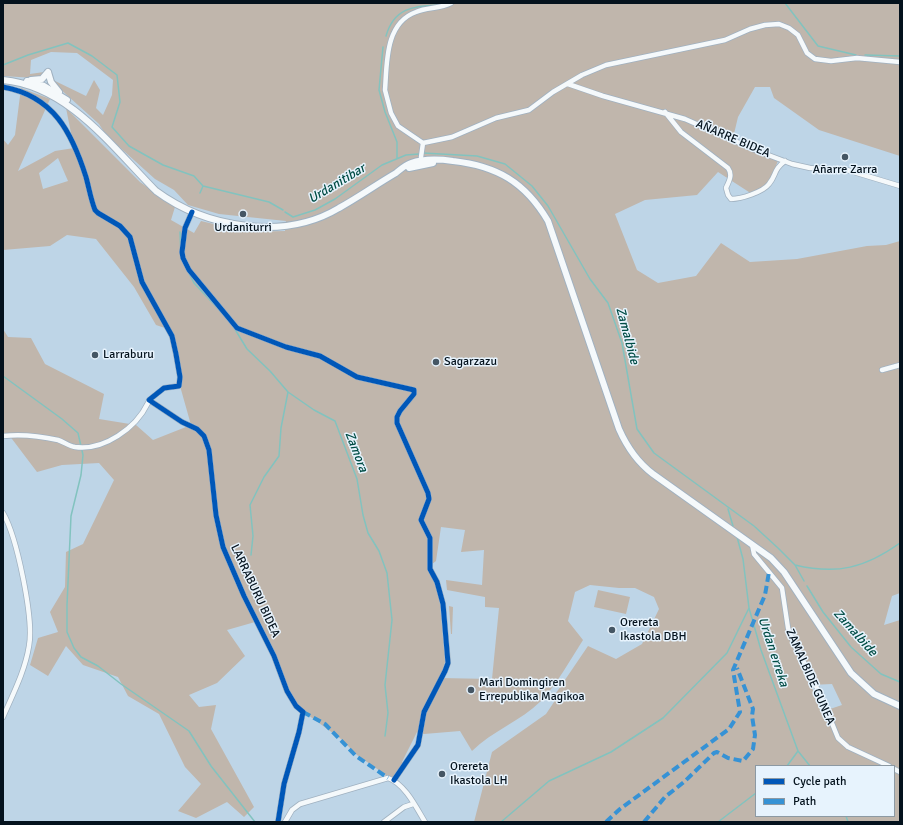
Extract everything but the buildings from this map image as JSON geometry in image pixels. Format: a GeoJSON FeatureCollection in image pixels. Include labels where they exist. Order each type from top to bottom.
{"type":"FeatureCollection","features":[{"type":"Feature","properties":{"kind":"main road"},"geometry":{"type":"LineString","coordinates":[[25,83],[42,79],[48,72],[51,82],[64,98],[141,176],[170,202],[192,212],[221,220],[261,227],[276,227],[305,222],[339,209],[421,157],[473,163],[500,173],[520,186],[534,200],[548,221],[553,233],[619,429],[628,448],[641,464],[653,474],[752,543],[779,566],[856,678],[874,694],[900,706]]}},
{"type":"Feature","properties":{"kind":"main road"},"geometry":{"type":"LineString","coordinates":[[4,80],[44,84],[64,98]]}},
{"type":"Feature","properties":{"kind":"main road"},"geometry":{"type":"LineString","coordinates":[[25,83],[62,101],[82,117]]}},
{"type":"Feature","properties":{"kind":"main road"},"geometry":{"type":"LineString","coordinates":[[44,84],[48,93]]}},
{"type":"Feature","properties":{"kind":"main road"},"geometry":{"type":"LineString","coordinates":[[421,157],[429,163]]}},
{"type":"Feature","properties":{"kind":"main road"},"geometry":{"type":"LineString","coordinates":[[402,170],[429,163],[452,160]]}},
{"type":"Feature","properties":{"kind":"street"},"geometry":{"type":"LineString","coordinates":[[423,145],[398,126],[386,97],[389,46],[397,26],[409,14],[425,9],[444,7],[451,3]]}},
{"type":"Feature","properties":{"kind":"street"},"geometry":{"type":"LineString","coordinates":[[423,145],[452,137],[496,118],[528,110],[568,84],[606,66],[725,40],[750,29],[765,25],[779,24],[789,28],[798,35],[807,53],[815,59],[831,60],[857,58],[900,62]]}},
{"type":"Feature","properties":{"kind":"street"},"geometry":{"type":"LineString","coordinates":[[4,80],[4,87]]}},
{"type":"Feature","properties":{"kind":"street","name":"AÑARRE BIDEA"},"geometry":{"type":"LineString","coordinates":[[568,84],[624,102],[665,112],[785,161],[810,168],[846,170],[900,186]]}},
{"type":"Feature","properties":{"kind":"street","name":"LARRABURU BIDEA"},"geometry":{"type":"LineString","coordinates":[[4,87],[32,98],[55,114],[65,125],[73,142],[95,210],[108,220],[120,226],[130,237],[142,282],[172,336],[180,377],[179,386],[164,388],[149,400],[182,422],[201,431],[204,436],[208,450],[216,515],[222,547],[244,596],[274,656],[287,691],[296,706],[303,712],[299,732],[284,784],[278,822]]}},
{"type":"Feature","properties":{"kind":"street"},"geometry":{"type":"LineString","coordinates":[[665,112],[681,132],[728,168],[731,172],[731,178],[726,188],[728,195],[732,199],[760,191],[769,185],[777,167],[785,161]]}},
{"type":"Feature","properties":{"kind":"street"},"geometry":{"type":"LineString","coordinates":[[421,157],[423,145]]}},
{"type":"Feature","properties":{"kind":"street"},"geometry":{"type":"LineString","coordinates":[[192,212],[185,228],[182,252],[183,258],[189,270],[237,328],[286,347],[320,356],[357,377],[414,390],[414,394],[397,417],[396,423],[428,493],[429,499],[421,520],[430,538],[430,569],[437,582],[443,604],[448,663],[424,712],[418,745],[394,780]]}},
{"type":"Feature","properties":{"kind":"street"},"geometry":{"type":"LineString","coordinates":[[882,370],[900,365]]}},
{"type":"Feature","properties":{"kind":"street"},"geometry":{"type":"LineString","coordinates":[[3,436],[40,436],[60,440],[75,447],[91,447],[105,442],[127,429],[141,415],[148,403]]}},
{"type":"Feature","properties":{"kind":"street"},"geometry":{"type":"LineString","coordinates":[[3,513],[7,520],[19,562],[31,630],[25,664],[3,717]]}},
{"type":"Feature","properties":{"kind":"street","name":"ZAMALBIDE GUNEA"},"geometry":{"type":"LineString","coordinates":[[752,543],[754,554],[782,588],[788,628],[792,639],[820,694],[838,738],[848,747],[887,765]]}},
{"type":"Feature","properties":{"kind":"street"},"geometry":{"type":"LineString","coordinates":[[285,822],[292,810],[300,804],[376,780],[388,778],[394,780],[404,790],[425,822]]}},
{"type":"Feature","properties":{"kind":"street"},"geometry":{"type":"LineString","coordinates":[[384,822],[404,808],[413,804]]}},
{"type":"Feature","properties":{"kind":"shaded area"},"geometry":{"type":"Polygon","coordinates":[[[3,3],[900,3],[900,156],[819,130],[774,98],[770,87],[755,87],[738,117],[733,138],[779,158],[769,184],[752,194],[718,172],[697,195],[645,200],[615,214],[637,270],[658,283],[696,276],[721,243],[750,262],[797,259],[867,246],[886,245],[900,241],[900,593],[892,596],[884,625],[900,620],[900,822],[474,822],[492,752],[546,714],[556,699],[554,696],[588,646],[616,659],[642,644],[659,609],[654,597],[635,588],[590,585],[575,592],[568,621],[583,640],[558,679],[541,701],[472,751],[460,731],[424,734],[417,732],[402,762],[406,764],[393,780],[357,755],[341,739],[308,715],[291,700],[257,617],[255,622],[227,630],[245,656],[217,683],[189,695],[199,707],[216,705],[211,729],[254,807],[244,817],[227,802],[196,818],[178,811],[201,784],[185,767],[159,714],[128,696],[118,677],[83,665],[66,646],[48,676],[30,665],[38,638],[58,632],[50,612],[65,587],[66,552],[83,544],[114,480],[99,463],[62,465],[37,472],[9,435],[3,438],[3,329],[8,337],[31,338],[45,364],[104,394],[99,419],[136,425],[153,440],[191,425],[180,386],[171,330],[156,325],[134,287],[96,239],[67,235],[50,246],[3,250],[3,139],[8,145],[15,135],[21,88],[50,99],[18,171],[55,151],[74,148],[66,108],[140,182],[175,207],[171,220],[194,233],[201,221],[247,232],[285,231],[286,221],[219,214],[188,205],[174,190],[155,179],[106,135],[99,124],[58,87],[53,80],[86,96],[94,80],[100,90],[96,108],[103,115],[112,95],[113,80],[77,53],[51,52],[31,60],[30,74],[44,72],[41,76],[34,78],[3,76],[3,3]],[[58,158],[39,173],[43,189],[68,181],[58,158]],[[441,527],[436,561],[427,568],[436,584],[440,604],[445,662],[440,678],[492,679],[499,608],[485,607],[485,597],[447,590],[446,580],[482,585],[484,550],[461,552],[465,530],[441,527]],[[832,684],[811,685],[821,712],[842,705],[832,684]]]}},
{"type":"Feature","properties":{"kind":"shaded area"},"geometry":{"type":"Polygon","coordinates":[[[598,590],[630,597],[626,614],[594,607],[598,590]]]}},
{"type":"Feature","properties":{"kind":"shaded area"},"geometry":{"type":"Polygon","coordinates":[[[449,606],[453,607],[452,634],[451,634],[449,606]]]}},
{"type":"Feature","properties":{"kind":"waterway"},"geometry":{"type":"LineString","coordinates":[[386,36],[394,19],[399,14],[406,10],[420,6],[438,5],[442,3]]}},
{"type":"Feature","properties":{"kind":"waterway"},"geometry":{"type":"LineString","coordinates":[[785,3],[818,46],[856,55]]}},
{"type":"Feature","properties":{"kind":"waterway","name":"Urdanitibar"},"geometry":{"type":"LineString","coordinates":[[3,65],[28,55],[68,43],[92,56],[117,75],[120,102],[112,127],[129,146],[163,165],[194,176],[203,186],[269,202],[283,210]]}},
{"type":"Feature","properties":{"kind":"waterway"},"geometry":{"type":"LineString","coordinates":[[383,47],[379,90],[385,112],[397,142],[397,158]]}},
{"type":"Feature","properties":{"kind":"waterway"},"geometry":{"type":"LineString","coordinates":[[865,55],[900,56]]}},
{"type":"Feature","properties":{"kind":"waterway","name":"Zamalbide"},"geometry":{"type":"LineString","coordinates":[[423,153],[477,156],[505,164],[532,186],[548,206],[590,279],[608,303],[622,343],[637,429],[654,453],[754,526],[795,565],[804,581]]}},
{"type":"Feature","properties":{"kind":"waterway","name":"Urdanitibar"},"geometry":{"type":"LineString","coordinates":[[285,212],[293,217],[315,210],[335,199],[382,165],[406,155],[419,154]]}},
{"type":"Feature","properties":{"kind":"waterway","name":"Urdanitibar"},"geometry":{"type":"LineString","coordinates":[[200,193],[203,186]]}},
{"type":"Feature","properties":{"kind":"waterway","name":"Zamora"},"geometry":{"type":"LineString","coordinates":[[180,232],[181,257]]}},
{"type":"Feature","properties":{"kind":"waterway","name":"Zamora"},"geometry":{"type":"LineString","coordinates":[[184,264],[194,283],[223,314]]}},
{"type":"Feature","properties":{"kind":"waterway","name":"Zamora"},"geometry":{"type":"LineString","coordinates":[[233,326],[247,349],[270,371],[288,392],[314,410],[335,421],[357,479],[363,515],[368,533],[379,551],[387,573],[392,620],[385,685],[388,713],[385,736]]}},
{"type":"Feature","properties":{"kind":"waterway"},"geometry":{"type":"LineString","coordinates":[[3,376],[62,419],[78,433],[83,455],[81,475],[71,516],[67,605],[67,632],[74,648],[81,657],[98,666],[121,684],[189,731],[211,766],[255,822]]}},
{"type":"Feature","properties":{"kind":"waterway"},"geometry":{"type":"LineString","coordinates":[[251,555],[253,536],[250,505],[264,477],[279,456],[281,428],[288,392]]}},
{"type":"Feature","properties":{"kind":"waterway","name":"Urdan erreka"},"geometry":{"type":"LineString","coordinates":[[728,509],[733,526]]}},
{"type":"Feature","properties":{"kind":"waterway","name":"Urdan erreka"},"geometry":{"type":"LineString","coordinates":[[737,537],[743,559],[749,608],[761,650],[798,751],[809,765]]}},
{"type":"Feature","properties":{"kind":"waterway"},"geometry":{"type":"LineString","coordinates":[[795,565],[824,569],[850,567],[862,564],[875,558],[900,543]]}},
{"type":"Feature","properties":{"kind":"waterway","name":"Zamalbide"},"geometry":{"type":"LineString","coordinates":[[807,586],[823,612],[851,647],[881,674],[900,682]]}},
{"type":"Feature","properties":{"kind":"waterway"},"geometry":{"type":"LineString","coordinates":[[501,822],[549,781],[611,752],[663,718],[727,653],[749,608]]}},
{"type":"Feature","properties":{"kind":"waterway"},"geometry":{"type":"LineString","coordinates":[[788,765],[798,751]]}},
{"type":"Feature","properties":{"kind":"waterway"},"geometry":{"type":"LineString","coordinates":[[718,822],[755,794]]}},
{"type":"Feature","properties":{"kind":"waterway","name":"Urdan erreka"},"geometry":{"type":"LineString","coordinates":[[846,817],[848,822]]}},
{"type":"Feature","properties":{"kind":"marked path"},"geometry":{"type":"LineString","coordinates":[[606,822],[620,809],[729,729],[740,712],[733,670],[765,595],[769,572]]}},
{"type":"Feature","properties":{"kind":"marked path"},"geometry":{"type":"LineString","coordinates":[[644,822],[665,797],[684,782],[714,753],[717,752],[728,758],[743,761],[753,749],[755,735],[752,716],[753,709],[737,668]]}},
{"type":"Feature","properties":{"kind":"marked path"},"geometry":{"type":"LineString","coordinates":[[303,712],[325,724],[356,756],[388,778]]}},
{"type":"Feature","properties":{"kind":"cycle path"},"geometry":{"type":"LineString","coordinates":[[3,87],[21,92],[36,99],[48,108],[67,132],[81,161],[95,210],[120,226],[130,237],[142,282],[172,336],[180,377],[179,386],[164,388],[149,400],[182,422],[197,429],[204,436],[209,450],[216,515],[223,547],[244,596],[274,656],[287,691],[296,706],[303,712],[299,732],[284,784],[278,822]]}},
{"type":"Feature","properties":{"kind":"cycle path"},"geometry":{"type":"LineString","coordinates":[[192,212],[185,228],[182,252],[183,258],[189,270],[237,328],[286,347],[320,356],[357,377],[414,390],[414,394],[400,411],[397,417],[397,423],[428,493],[429,499],[421,520],[430,538],[430,569],[437,582],[443,604],[448,663],[424,712],[418,745],[394,780]]}},
{"type":"Feature","properties":{"kind":"place","name":"Añarre Zarra"},"geometry":{"type":"Point","coordinates":[845,157]}},
{"type":"Feature","properties":{"kind":"place","name":"Urdaniturri"},"geometry":{"type":"Point","coordinates":[243,214]}},
{"type":"Feature","properties":{"kind":"place","name":"Larraburu"},"geometry":{"type":"Point","coordinates":[95,355]}},
{"type":"Feature","properties":{"kind":"place","name":"Sagarzazu"},"geometry":{"type":"Point","coordinates":[436,362]}},
{"type":"Feature","properties":{"kind":"place","name":"Orereta Ikastola DBH"},"geometry":{"type":"Point","coordinates":[612,630]}},
{"type":"Feature","properties":{"kind":"place","name":"Mari Domingiren Errepublika Magikoa"},"geometry":{"type":"Point","coordinates":[471,690]}},
{"type":"Feature","properties":{"kind":"place","name":"Orereta Ikastola LH"},"geometry":{"type":"Point","coordinates":[442,774]}}]}
